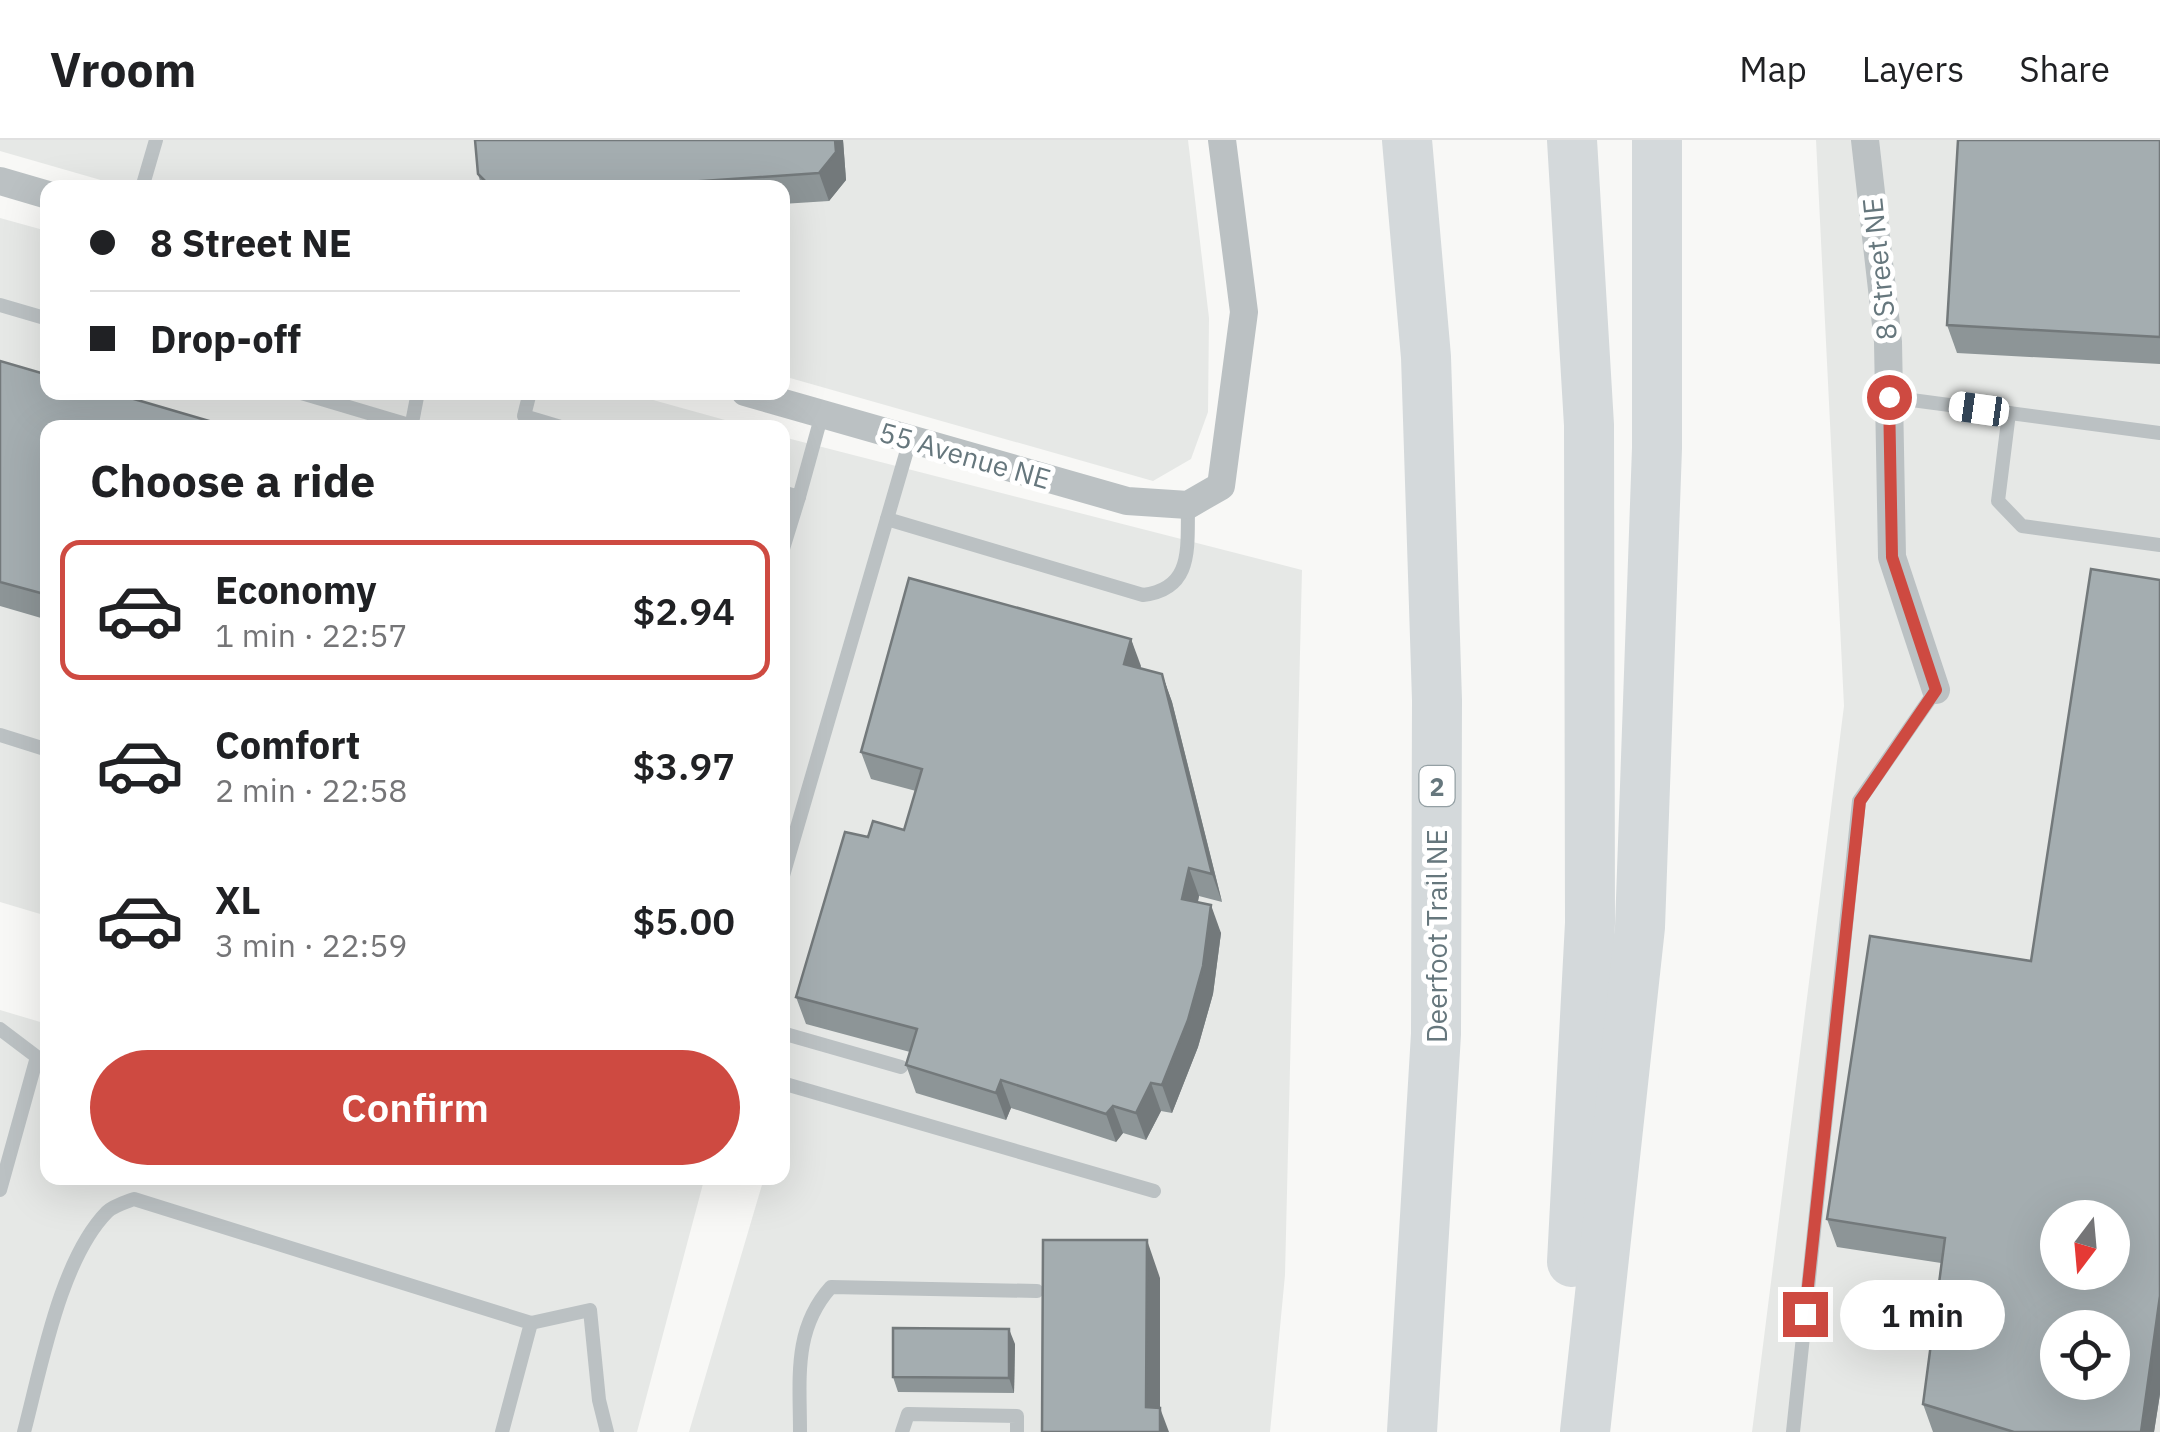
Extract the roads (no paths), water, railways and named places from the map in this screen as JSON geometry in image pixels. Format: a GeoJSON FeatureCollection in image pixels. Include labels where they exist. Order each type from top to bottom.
{"type":"FeatureCollection","features":[{"type":"Feature","properties":{"kind":"highway","name":"Deerfoot Trail NE"},"geometry":{"type":"LineString","coordinates":[[1406,140],[1426,356],[1437,700],[1436,1034],[1412,1432]]}},
{"type":"Feature","properties":{"kind":"highway"},"geometry":{"type":"LineString","coordinates":[[1563,1432],[1590,923],[1588,425],[1572,140]]}},
{"type":"Feature","properties":{"kind":"highway"},"geometry":{"type":"LineString","coordinates":[[1584,1432],[1640,926],[1657,448],[1657,140]]}},
{"type":"Feature","properties":{"kind":"street"},"geometry":{"type":"LineString","coordinates":[[1188,505],[1222,486],[1244,312],[1222,140]]}},
{"type":"Feature","properties":{"kind":"street","name":"8 Street NE"},"geometry":{"type":"LineString","coordinates":[[1864,140],[1888,342],[1892,557],[1936,690]]}},
{"type":"Feature","properties":{"kind":"street"},"geometry":{"type":"LineString","coordinates":[[0,181],[40,192]]}},
{"type":"Feature","properties":{"kind":"street","name":"55 Avenue NE"},"geometry":{"type":"LineString","coordinates":[[773,400],[1127,501],[1188,505]]}},
{"type":"Feature","properties":{"kind":"lane"},"geometry":{"type":"LineString","coordinates":[[144,180],[156,140]]}},
{"type":"Feature","properties":{"kind":"lane"},"geometry":{"type":"LineString","coordinates":[[0,305],[40,317]]}},
{"type":"Feature","properties":{"kind":"lane"},"geometry":{"type":"LineString","coordinates":[[1889,397],[2160,433]]}},
{"type":"Feature","properties":{"kind":"lane"},"geometry":{"type":"LineString","coordinates":[[324,400],[390,420]]}},
{"type":"Feature","properties":{"kind":"lane"},"geometry":{"type":"LineString","coordinates":[[2009,413],[1998,502],[2022,526],[2160,545]]}},
{"type":"Feature","properties":{"kind":"lane"},"geometry":{"type":"LineString","coordinates":[[790,526],[822,414]]}},
{"type":"Feature","properties":{"kind":"lane"},"geometry":{"type":"LineString","coordinates":[[790,851],[910,440]]}},
{"type":"Feature","properties":{"kind":"lane"},"geometry":{"type":"LineString","coordinates":[[790,494],[799,497]]}},
{"type":"Feature","properties":{"kind":"lane"},"geometry":{"type":"LineString","coordinates":[[887,519],[1143,595],[1164,592],[1179,578],[1186,549],[1188,505]]}},
{"type":"Feature","properties":{"kind":"lane"},"geometry":{"type":"LineString","coordinates":[[1792,1432],[1860,801],[1936,690]]}},
{"type":"Feature","properties":{"kind":"lane"},"geometry":{"type":"LineString","coordinates":[[0,735],[40,748]]}},
{"type":"Feature","properties":{"kind":"lane"},"geometry":{"type":"LineString","coordinates":[[0,1029],[36,1057],[0,1190]]}},
{"type":"Feature","properties":{"kind":"lane"},"geometry":{"type":"LineString","coordinates":[[790,1035],[901,1067]]}},
{"type":"Feature","properties":{"kind":"lane"},"geometry":{"type":"LineString","coordinates":[[790,1086],[1154,1191]]}},
{"type":"Feature","properties":{"kind":"lane"},"geometry":{"type":"LineString","coordinates":[[24,1432],[57,1311],[79,1254],[108,1210],[134,1198],[531,1323],[590,1310],[599,1400],[607,1432]]}},
{"type":"Feature","properties":{"kind":"lane"},"geometry":{"type":"LineString","coordinates":[[800,1432],[803,1337],[814,1306],[831,1287],[1037,1292]]}},
{"type":"Feature","properties":{"kind":"lane"},"geometry":{"type":"LineString","coordinates":[[502,1432],[531,1323]]}},
{"type":"Feature","properties":{"kind":"lane"},"geometry":{"type":"LineString","coordinates":[[902,1432],[908,1414],[1018,1416],[1017,1432]]}}]}
